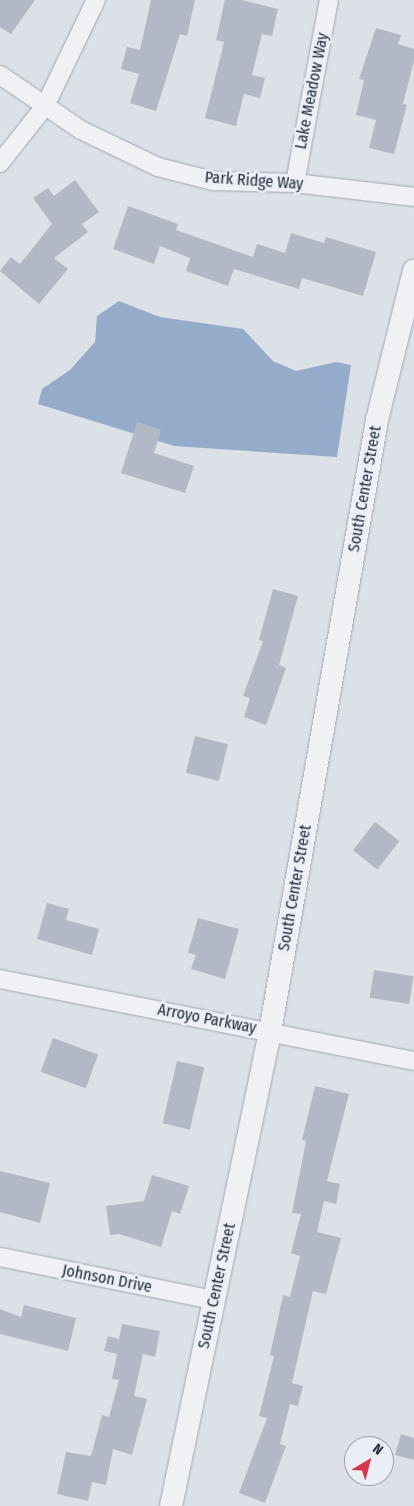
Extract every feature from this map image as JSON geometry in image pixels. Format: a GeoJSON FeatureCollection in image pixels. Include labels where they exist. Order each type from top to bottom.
{"type":"FeatureCollection","features":[{"type":"Feature","properties":{"kind":"street"},"geometry":{"type":"LineString","coordinates":[[0,163],[45,106],[96,0]]}},
{"type":"Feature","properties":{"kind":"street","name":"Lake Meadow Way"},"geometry":{"type":"LineString","coordinates":[[295,183],[329,0]]}},
{"type":"Feature","properties":{"kind":"street","name":"Park Ridge Way"},"geometry":{"type":"LineString","coordinates":[[0,75],[96,138],[158,167],[213,181],[295,183],[414,197]]}},
{"type":"Feature","properties":{"kind":"street","name":"South Center Street"},"geometry":{"type":"LineString","coordinates":[[171,1506],[270,1032],[378,420],[414,270]]}},
{"type":"Feature","properties":{"kind":"street","name":"Arroyo Parkway"},"geometry":{"type":"LineString","coordinates":[[0,979],[414,1061]]}},
{"type":"Feature","properties":{"kind":"street","name":"Johnson Drive"},"geometry":{"type":"LineString","coordinates":[[0,1257],[214,1300]]}},
{"type":"Feature","properties":{"kind":"water"},"geometry":{"type":"Polygon","coordinates":[[[119,301],[160,317],[243,329],[273,361],[296,371],[336,362],[351,365],[337,457],[174,446],[38,404],[42,389],[70,370],[95,342],[97,316],[119,301]]]}},
{"type":"Feature","properties":{"kind":"building"},"geometry":{"type":"Polygon","coordinates":[[[0,0],[35,0],[11,34],[0,27],[0,0]]]}},
{"type":"Feature","properties":{"kind":"building"},"geometry":{"type":"Polygon","coordinates":[[[151,0],[195,0],[187,36],[180,34],[156,111],[130,103],[139,74],[121,69],[127,47],[140,50],[151,0]]]}},
{"type":"Feature","properties":{"kind":"building"},"geometry":{"type":"Polygon","coordinates":[[[225,0],[242,0],[278,9],[272,36],[262,34],[252,75],[265,78],[260,98],[244,94],[236,126],[205,118],[224,42],[216,40],[225,0]]]}},
{"type":"Feature","properties":{"kind":"building"},"geometry":{"type":"Polygon","coordinates":[[[376,28],[401,35],[398,44],[414,49],[414,61],[403,104],[407,105],[394,154],[369,148],[376,120],[356,115],[364,80],[359,79],[376,28]]]}},
{"type":"Feature","properties":{"kind":"building"},"geometry":{"type":"Polygon","coordinates":[[[75,180],[99,212],[82,224],[88,232],[54,258],[68,269],[39,304],[0,271],[11,257],[20,264],[52,224],[33,198],[48,188],[54,196],[75,180]]]}},
{"type":"Feature","properties":{"kind":"building"},"geometry":{"type":"Polygon","coordinates":[[[128,206],[178,224],[176,230],[253,257],[257,244],[285,253],[291,233],[324,243],[326,237],[376,252],[363,296],[302,278],[299,289],[234,269],[228,286],[186,271],[190,258],[160,246],[154,264],[113,249],[128,206]]]}},
{"type":"Feature","properties":{"kind":"building"},"geometry":{"type":"Polygon","coordinates":[[[137,422],[161,430],[154,453],[194,466],[185,493],[121,473],[137,422]]]}},
{"type":"Feature","properties":{"kind":"building"},"geometry":{"type":"Polygon","coordinates":[[[273,589],[298,596],[279,665],[286,668],[266,725],[244,717],[250,698],[243,696],[263,641],[259,640],[273,589]]]}},
{"type":"Feature","properties":{"kind":"building"},"geometry":{"type":"Polygon","coordinates":[[[195,736],[228,744],[219,781],[186,773],[195,736]]]}},
{"type":"Feature","properties":{"kind":"building"},"geometry":{"type":"Polygon","coordinates":[[[375,822],[399,841],[377,869],[353,850],[375,822]]]}},
{"type":"Feature","properties":{"kind":"building"},"geometry":{"type":"Polygon","coordinates":[[[47,903],[69,909],[66,920],[99,929],[92,955],[37,939],[47,903]]]}},
{"type":"Feature","properties":{"kind":"building"},"geometry":{"type":"Polygon","coordinates":[[[198,918],[239,929],[225,979],[191,969],[196,955],[188,953],[198,918]]]}},
{"type":"Feature","properties":{"kind":"building"},"geometry":{"type":"Polygon","coordinates":[[[374,970],[414,976],[409,1004],[370,998],[374,970]]]}},
{"type":"Feature","properties":{"kind":"building"},"geometry":{"type":"Polygon","coordinates":[[[53,1038],[98,1054],[86,1088],[41,1072],[53,1038]]]}},
{"type":"Feature","properties":{"kind":"building"},"geometry":{"type":"Polygon","coordinates":[[[177,1061],[204,1067],[190,1130],[163,1123],[177,1061]]]}},
{"type":"Feature","properties":{"kind":"building"},"geometry":{"type":"Polygon","coordinates":[[[315,1086],[349,1094],[327,1181],[340,1184],[336,1204],[324,1201],[317,1232],[341,1238],[326,1294],[313,1291],[292,1383],[303,1386],[298,1406],[290,1404],[280,1444],[286,1446],[265,1503],[239,1493],[267,1418],[259,1416],[274,1356],[270,1355],[283,1295],[290,1297],[300,1256],[291,1253],[301,1214],[292,1213],[306,1141],[302,1140],[315,1086]]]}},
{"type":"Feature","properties":{"kind":"building"},"geometry":{"type":"Polygon","coordinates":[[[0,1171],[50,1183],[40,1223],[0,1212],[0,1171]]]}},
{"type":"Feature","properties":{"kind":"building"},"geometry":{"type":"Polygon","coordinates":[[[152,1175],[189,1186],[180,1214],[172,1211],[161,1247],[119,1234],[110,1235],[106,1206],[144,1201],[152,1175]]]}},
{"type":"Feature","properties":{"kind":"building"},"geometry":{"type":"Polygon","coordinates":[[[24,1305],[76,1318],[68,1351],[0,1334],[0,1309],[21,1317],[24,1305]]]}},
{"type":"Feature","properties":{"kind":"building"},"geometry":{"type":"Polygon","coordinates":[[[122,1324],[160,1331],[155,1357],[143,1354],[134,1396],[147,1399],[132,1455],[113,1449],[106,1485],[92,1482],[88,1501],[57,1494],[66,1452],[91,1456],[102,1415],[109,1417],[119,1380],[112,1379],[117,1354],[104,1351],[108,1336],[119,1339],[122,1324]]]}},
{"type":"Feature","properties":{"kind":"building"},"geometry":{"type":"Polygon","coordinates":[[[401,1434],[414,1438],[414,1460],[395,1455],[401,1434]]]}}]}
